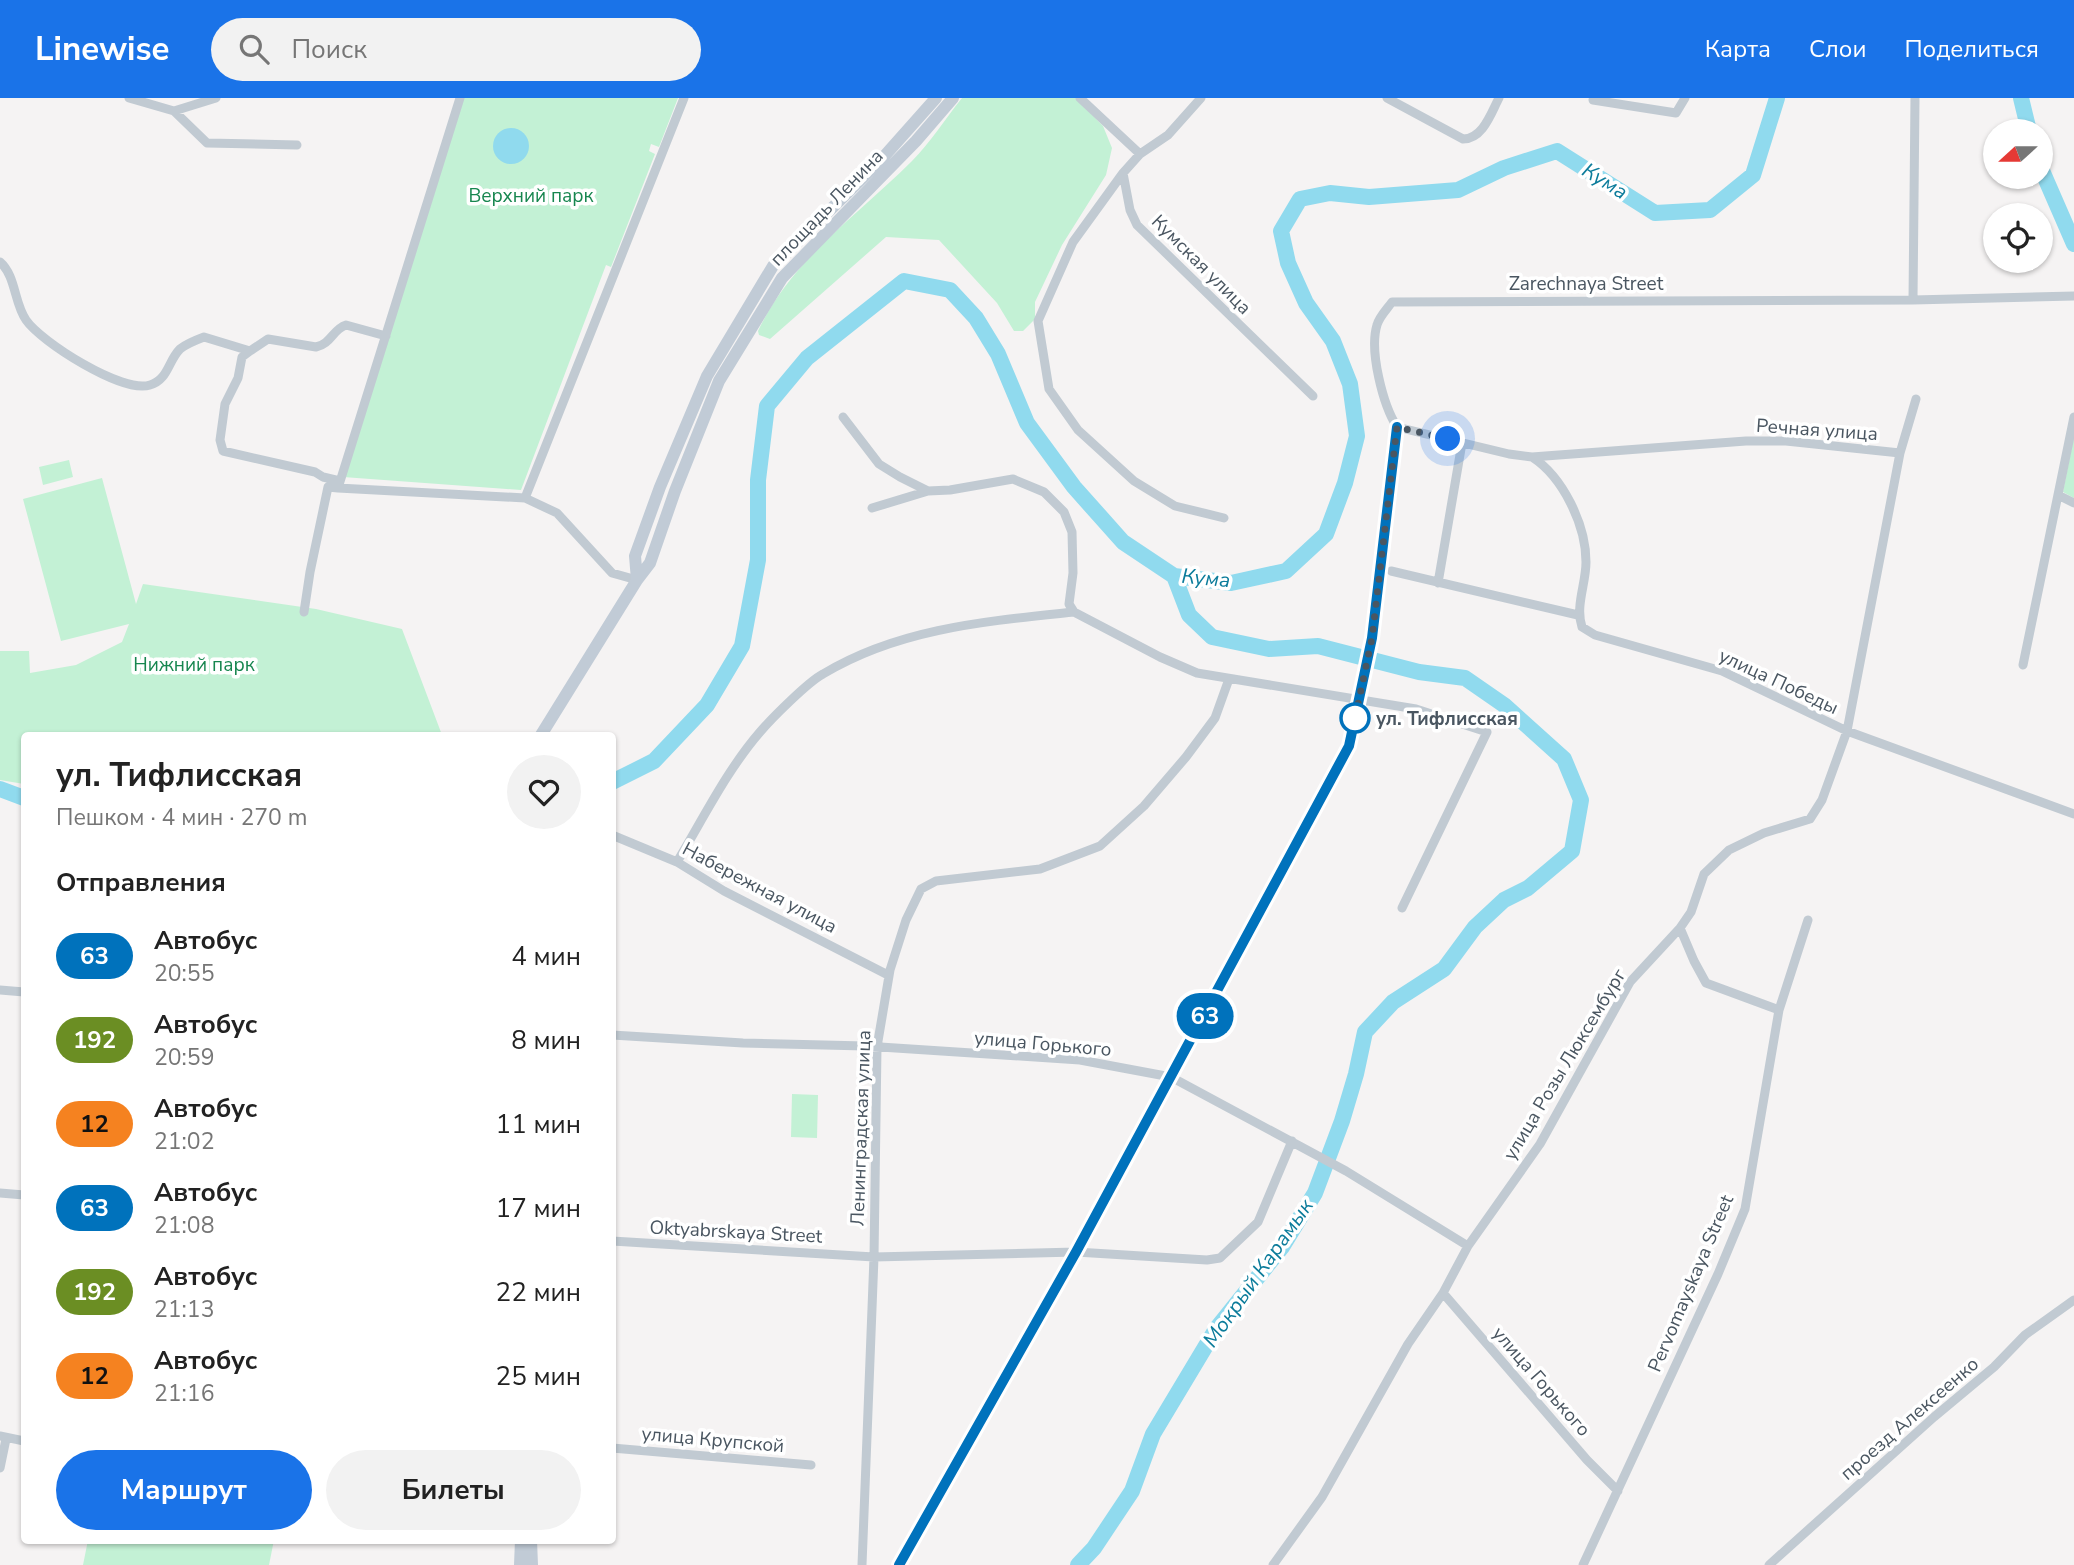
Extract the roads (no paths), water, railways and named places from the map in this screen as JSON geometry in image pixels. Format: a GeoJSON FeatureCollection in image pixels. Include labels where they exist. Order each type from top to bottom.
{"type":"FeatureCollection","features":[{"type":"Feature","properties":{"kind":"street"},"geometry":{"type":"LineString","coordinates":[[129,98],[174,111],[207,143],[297,145]]}},
{"type":"Feature","properties":{"kind":"street"},"geometry":{"type":"LineString","coordinates":[[174,111],[216,98]]}},
{"type":"Feature","properties":{"kind":"street"},"geometry":{"type":"LineString","coordinates":[[339,484],[460,98]]}},
{"type":"Feature","properties":{"kind":"street"},"geometry":{"type":"LineString","coordinates":[[525,498],[684,98]]}},
{"type":"Feature","properties":{"kind":"street","name":"площадь Ленина"},"geometry":{"type":"LineString","coordinates":[[637,580],[635,556],[660,487],[707,376],[773,266],[880,161],[936,98]]}},
{"type":"Feature","properties":{"kind":"street","name":"площадь Ленина"},"geometry":{"type":"LineString","coordinates":[[543,732],[650,563],[719,381],[782,278],[916,141],[953,98]]}},
{"type":"Feature","properties":{"kind":"street"},"geometry":{"type":"LineString","coordinates":[[1080,98],[1140,155]]}},
{"type":"Feature","properties":{"kind":"street"},"geometry":{"type":"LineString","coordinates":[[1201,98],[1168,135],[1140,155],[1123,173],[1073,242],[1038,321],[1049,389],[1078,430],[1134,481],[1175,506],[1224,518]]}},
{"type":"Feature","properties":{"kind":"street"},"geometry":{"type":"LineString","coordinates":[[1387,98],[1463,139],[1469,139],[1481,131],[1499,98]]}},
{"type":"Feature","properties":{"kind":"street"},"geometry":{"type":"LineString","coordinates":[[1593,100],[1676,113],[1685,98]]}},
{"type":"Feature","properties":{"kind":"street"},"geometry":{"type":"LineString","coordinates":[[1913,300],[1915,98]]}},
{"type":"Feature","properties":{"kind":"street","name":"Кумская улица"},"geometry":{"type":"LineString","coordinates":[[1123,173],[1130,209],[1137,225],[1313,396]]}},
{"type":"Feature","properties":{"kind":"street"},"geometry":{"type":"LineString","coordinates":[[0,262],[5,267],[20,309],[32,329],[107,378],[138,387],[152,385],[163,378],[180,350],[204,337],[250,351]]}},
{"type":"Feature","properties":{"kind":"street","name":"Zarechnaya Street"},"geometry":{"type":"LineString","coordinates":[[1397,427],[1389,415],[1373,344],[1377,323],[1392,302],[1913,300],[2074,296]]}},
{"type":"Feature","properties":{"kind":"street"},"geometry":{"type":"LineString","coordinates":[[386,336],[346,325],[341,326],[321,346],[268,339],[250,351],[242,357],[238,378],[225,404],[220,440],[223,451],[315,472],[339,484],[525,498],[557,513],[612,573],[637,580]]}},
{"type":"Feature","properties":{"kind":"street"},"geometry":{"type":"LineString","coordinates":[[1900,453],[1916,399]]}},
{"type":"Feature","properties":{"kind":"street"},"geometry":{"type":"LineString","coordinates":[[843,417],[879,464],[928,491]]}},
{"type":"Feature","properties":{"kind":"street"},"geometry":{"type":"LineString","coordinates":[[2023,665],[2074,417]]}},
{"type":"Feature","properties":{"kind":"street"},"geometry":{"type":"LineString","coordinates":[[899,1565],[1076,1252],[1349,746],[1372,638],[1397,427]]}},
{"type":"Feature","properties":{"kind":"street","name":"Речная улица"},"geometry":{"type":"LineString","coordinates":[[1397,427],[1532,457],[1746,441],[1812,443],[1900,453],[1847,731]]}},
{"type":"Feature","properties":{"kind":"street"},"geometry":{"type":"LineString","coordinates":[[1438,583],[1462,443]]}},
{"type":"Feature","properties":{"kind":"street"},"geometry":{"type":"LineString","coordinates":[[1532,457],[1544,465],[1557,481],[1579,524],[1586,562],[1578,615]]}},
{"type":"Feature","properties":{"kind":"street"},"geometry":{"type":"LineString","coordinates":[[872,508],[928,491],[1013,479],[1044,492],[1064,512],[1072,532],[1073,573],[1069,604],[1074,612],[1160,657],[1198,673],[1416,709],[1487,732],[1402,908]]}},
{"type":"Feature","properties":{"kind":"street"},"geometry":{"type":"LineString","coordinates":[[304,612],[328,487],[339,484]]}},
{"type":"Feature","properties":{"kind":"street"},"geometry":{"type":"LineString","coordinates":[[2058,495],[2074,503]]}},
{"type":"Feature","properties":{"kind":"street","name":"улица Победы"},"geometry":{"type":"LineString","coordinates":[[1391,571],[1578,615],[1582,627],[1594,634],[1722,671],[1847,731],[2074,814]]}},
{"type":"Feature","properties":{"kind":"street"},"geometry":{"type":"LineString","coordinates":[[677,862],[736,764],[760,732],[820,675],[865,652],[915,635],[971,624],[1074,612]]}},
{"type":"Feature","properties":{"kind":"street","name":"Ленинградская улица"},"geometry":{"type":"LineString","coordinates":[[862,1565],[874,1257],[877,1047],[888,975],[906,920],[920,889],[936,881],[1040,869],[1100,846],[1144,806],[1186,757],[1215,718],[1229,679]]}},
{"type":"Feature","properties":{"kind":"street","name":"улица Розы Люксембург"},"geometry":{"type":"LineString","coordinates":[[1273,1565],[1322,1497],[1408,1344],[1443,1293],[1468,1246],[1540,1144],[1630,982],[1680,929],[1691,912],[1704,874],[1728,850],[1764,833],[1810,819],[1822,800],[1847,731]]}},
{"type":"Feature","properties":{"kind":"street","name":"Набережная улица"},"geometry":{"type":"LineString","coordinates":[[616,837],[677,862],[724,891],[888,975]]}},
{"type":"Feature","properties":{"kind":"street","name":"Pervomayskaya Street"},"geometry":{"type":"LineString","coordinates":[[1583,1565],[1745,1209],[1779,1010],[1808,920]]}},
{"type":"Feature","properties":{"kind":"street"},"geometry":{"type":"LineString","coordinates":[[1680,929],[1706,983],[1779,1010]]}},
{"type":"Feature","properties":{"kind":"street"},"geometry":{"type":"LineString","coordinates":[[0,990],[21,992]]}},
{"type":"Feature","properties":{"kind":"street","name":"улица Горького"},"geometry":{"type":"LineString","coordinates":[[616,1035],[877,1047],[1080,1060],[1171,1077],[1346,1171],[1468,1246]]}},
{"type":"Feature","properties":{"kind":"street","name":"Oktyabrskaya Street"},"geometry":{"type":"LineString","coordinates":[[616,1241],[874,1257],[1076,1252],[1207,1260],[1220,1258],[1258,1222],[1292,1141]]}},
{"type":"Feature","properties":{"kind":"street"},"geometry":{"type":"LineString","coordinates":[[0,1193],[21,1195]]}},
{"type":"Feature","properties":{"kind":"street","name":"улица Горького"},"geometry":{"type":"LineString","coordinates":[[1443,1293],[1587,1460],[1618,1491]]}},
{"type":"Feature","properties":{"kind":"street","name":"проезд Алексеенко"},"geometry":{"type":"LineString","coordinates":[[1769,1565],[1934,1417],[1994,1367],[2025,1335],[2074,1300]]}},
{"type":"Feature","properties":{"kind":"street"},"geometry":{"type":"LineString","coordinates":[[0,1468],[3,1437],[21,1440]]}},
{"type":"Feature","properties":{"kind":"street","name":"улица Крупской"},"geometry":{"type":"LineString","coordinates":[[616,1448],[811,1465]]}},
{"type":"Feature","properties":{"kind":"street"},"geometry":{"type":"LineString","coordinates":[[520,1544],[520,1565]]}},
{"type":"Feature","properties":{"kind":"street"},"geometry":{"type":"LineString","coordinates":[[531,1544],[531,1565]]}},
{"type":"Feature","properties":{"kind":"water"},"geometry":{"type":"Polygon","coordinates":[[[511,128],[524,133],[529,146],[524,159],[511,164],[498,159],[493,146],[498,133],[511,128]]]}},
{"type":"Feature","properties":{"kind":"waterway","name":"Кума"},"geometry":{"type":"LineString","coordinates":[[616,780],[654,761],[707,705],[742,646],[758,560],[758,480],[767,406],[807,358],[904,281],[950,290],[976,318],[998,354],[1027,423],[1074,487],[1123,542],[1174,576],[1231,583],[1286,571],[1326,534],[1345,483],[1357,436],[1350,384],[1333,341],[1306,303],[1288,263],[1281,231],[1300,199],[1330,193],[1369,197],[1458,190],[1504,168],[1557,151],[1655,213],[1710,210],[1753,175],[1777,98]]}},
{"type":"Feature","properties":{"kind":"waterway","name":"Кума"},"geometry":{"type":"LineString","coordinates":[[2021,98],[2026,119]]}},
{"type":"Feature","properties":{"kind":"waterway","name":"Кума"},"geometry":{"type":"LineString","coordinates":[[2050,189],[2074,244]]}},
{"type":"Feature","properties":{"kind":"waterway","name":"Мокрый Карамык"},"geometry":{"type":"LineString","coordinates":[[1078,1565],[1094,1548],[1132,1491],[1153,1434],[1216,1329],[1282,1247],[1315,1193],[1342,1121],[1365,1032],[1393,1002],[1444,969],[1475,927],[1504,900],[1528,888],[1572,851],[1581,800],[1564,759],[1504,705],[1465,678],[1419,672],[1318,646],[1269,649],[1212,637],[1189,615],[1174,576]]}},
{"type":"Feature","properties":{"kind":"waterway","name":"Кума"},"geometry":{"type":"LineString","coordinates":[[0,789],[21,797]]}},
{"type":"Feature","properties":{"kind":"place","name":"ул. Тифлисская"},"geometry":{"type":"Point","coordinates":[1355,718]}},
{"type":"Feature","properties":{"kind":"park label","name":"Верхний парк"},"geometry":{"type":"Point","coordinates":[531,195]}},
{"type":"Feature","properties":{"kind":"park label","name":"Нижний парк"},"geometry":{"type":"Point","coordinates":[194,664]}}]}
